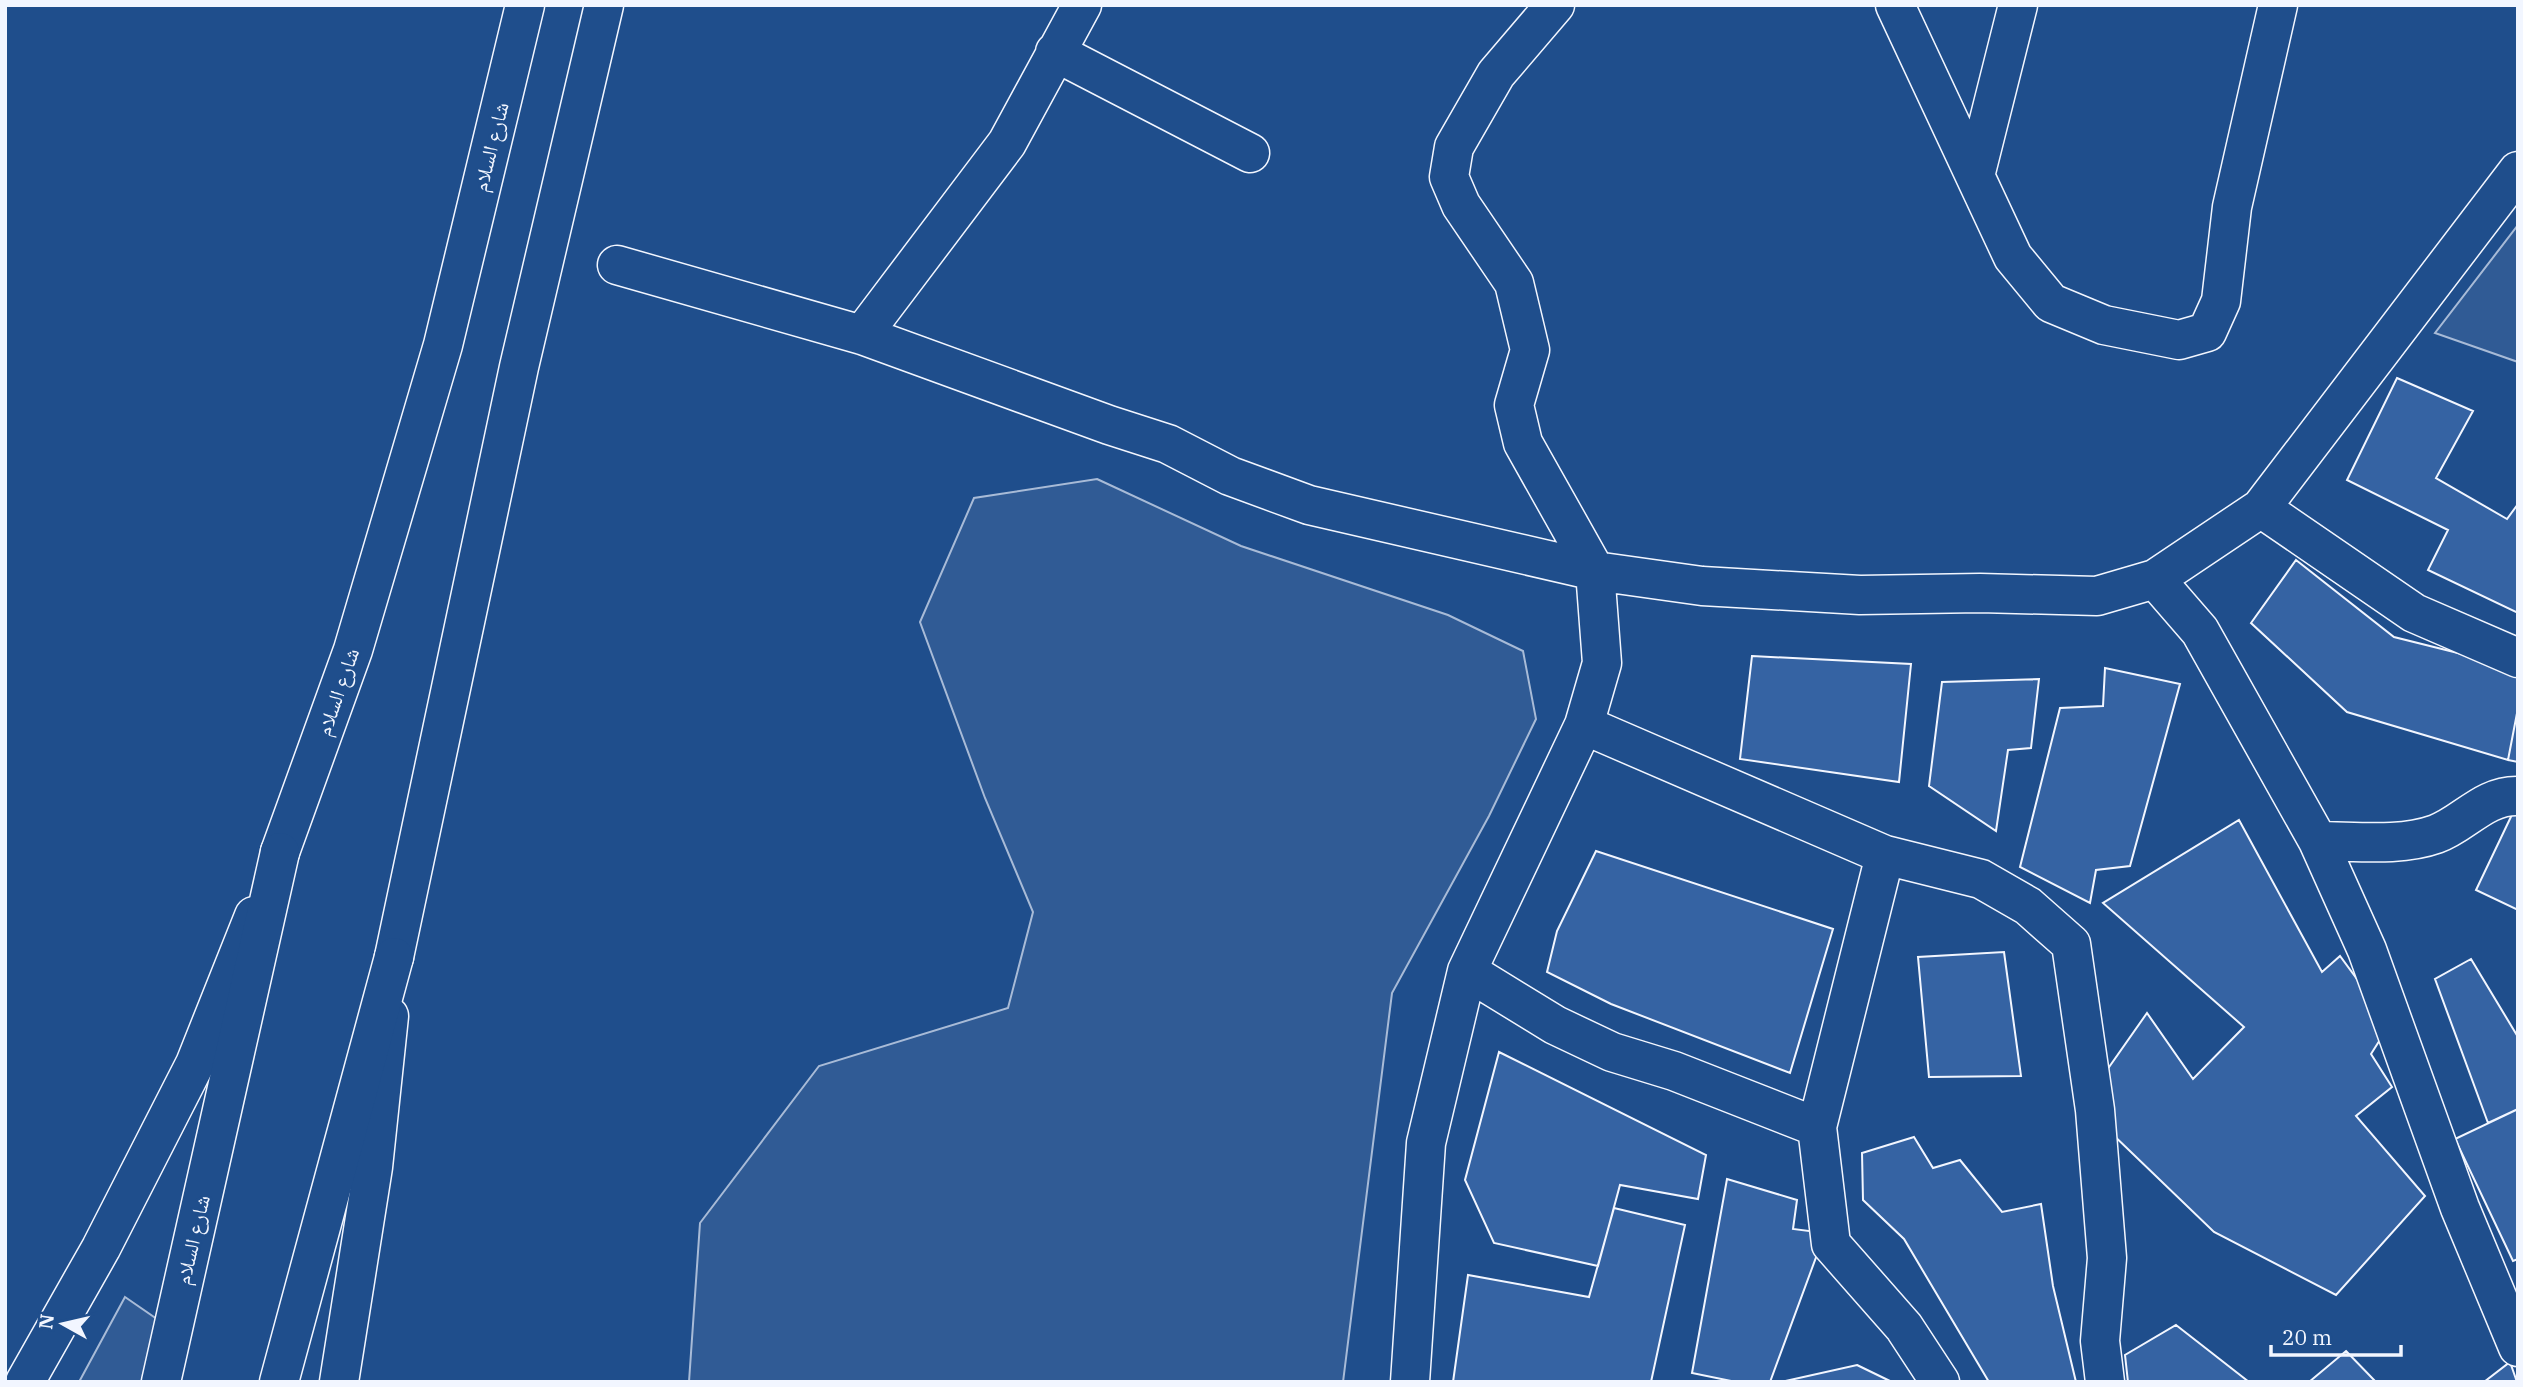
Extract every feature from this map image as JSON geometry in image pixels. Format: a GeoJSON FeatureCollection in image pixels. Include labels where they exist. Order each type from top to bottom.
{"type":"FeatureCollection","features":[{"type":"Feature","properties":{"kind":"main road","name":"شارع السلام"},"geometry":{"type":"LineString","coordinates":[[161,1382],[280,852],[353,650],[443,345],[525,5]]}},
{"type":"Feature","properties":{"kind":"main road"},"geometry":{"type":"LineString","coordinates":[[279,1382],[394,957],[433,762],[519,367],[604,5]]}},
{"type":"Feature","properties":{"kind":"main road"},"geometry":{"type":"LineString","coordinates":[[862,335],[1007,143],[1082,5]]}},
{"type":"Feature","properties":{"kind":"main road"},"geometry":{"type":"LineString","coordinates":[[1409,1382],[1426,1143],[1467,971],[1584,725],[1602,663],[1595,571],[1523,443],[1514,405],[1530,350],[1514,283],[1461,205],[1449,177],[1454,148],[1496,74],[1555,5]]}},
{"type":"Feature","properties":{"kind":"main road"},"geometry":{"type":"LineString","coordinates":[[1895,5],[2012,257],[2051,303],[2104,325],[2179,340],[2207,332],[2221,301],[2232,207],[2278,5]]}},
{"type":"Feature","properties":{"kind":"main road"},"geometry":{"type":"LineString","coordinates":[[1975,176],[2018,5]]}},
{"type":"Feature","properties":{"kind":"main road"},"geometry":{"type":"LineString","coordinates":[[1055,52],[1250,153]]}},
{"type":"Feature","properties":{"kind":"main road"},"geometry":{"type":"LineString","coordinates":[[617,265],[862,335],[1168,444],[1230,476],[1309,505],[1595,571],[1702,586],[1860,595],[1980,593],[2096,596],[2155,579],[2261,509],[2518,171]]}},
{"type":"Feature","properties":{"kind":"main road"},"geometry":{"type":"LineString","coordinates":[[2261,509],[2414,612],[2518,658]]}},
{"type":"Feature","properties":{"kind":"main road"},"geometry":{"type":"LineString","coordinates":[[2155,579],[2200,631],[2318,841],[2367,950],[2460,1208],[2518,1347]]}},
{"type":"Feature","properties":{"kind":"main road"},"geometry":{"type":"LineString","coordinates":[[1584,725],[1885,855],[1981,879],[2028,906],[2071,944],[2095,1110],[2100,1164],[2107,1258],[2100,1341],[2105,1382]]}},
{"type":"Feature","properties":{"kind":"main road"},"geometry":{"type":"LineString","coordinates":[[2318,841],[2410,840],[2437,834],[2489,802],[2518,796]]}},
{"type":"Feature","properties":{"kind":"main road"},"geometry":{"type":"LineString","coordinates":[[25,1382],[101,1248],[195,1064],[280,852]]}},
{"type":"Feature","properties":{"kind":"main road"},"geometry":{"type":"LineString","coordinates":[[1885,855],[1817,1127],[1831,1244],[1904,1327],[1940,1382]]}},
{"type":"Feature","properties":{"kind":"main road"},"geometry":{"type":"LineString","coordinates":[[339,1382],[373,1167],[394,957]]}},
{"type":"Feature","properties":{"kind":"main road"},"geometry":{"type":"LineString","coordinates":[[1467,971],[1555,1025],[1612,1052],[1674,1072],[1817,1127]]}},
{"type":"Feature","properties":{"kind":"shaded area"},"geometry":{"type":"Polygon","coordinates":[[[2518,225],[2518,362],[2435,333],[2518,225]]]}},
{"type":"Feature","properties":{"kind":"shaded area"},"geometry":{"type":"Polygon","coordinates":[[[1097,479],[1241,546],[1448,615],[1523,651],[1536,719],[1489,816],[1392,993],[1343,1382],[689,1382],[700,1223],[819,1066],[1008,1008],[1033,912],[985,798],[920,622],[974,498],[1097,479]]]}},
{"type":"Feature","properties":{"kind":"shaded area"},"geometry":{"type":"Polygon","coordinates":[[[125,1297],[167,1326],[153,1382],[79,1382],[125,1297]]]}},
{"type":"Feature","properties":{"kind":"building"},"geometry":{"type":"Polygon","coordinates":[[[2397,378],[2473,411],[2436,478],[2507,519],[2518,504],[2518,613],[2428,570],[2448,530],[2347,480],[2397,378]]]}},
{"type":"Feature","properties":{"kind":"building"},"geometry":{"type":"Polygon","coordinates":[[[2296,560],[2394,637],[2518,668],[2518,708],[2508,760],[2347,712],[2251,623],[2296,560]]]}},
{"type":"Feature","properties":{"kind":"building"},"geometry":{"type":"Polygon","coordinates":[[[1752,656],[1911,664],[1899,782],[1740,759],[1752,656]]]}},
{"type":"Feature","properties":{"kind":"building"},"geometry":{"type":"Polygon","coordinates":[[[2105,668],[2180,684],[2130,866],[2096,870],[2090,903],[2020,867],[2060,708],[2103,706],[2105,668]]]}},
{"type":"Feature","properties":{"kind":"building"},"geometry":{"type":"Polygon","coordinates":[[[2039,679],[2031,748],[2008,750],[1996,831],[1929,786],[1942,682],[2039,679]]]}},
{"type":"Feature","properties":{"kind":"building"},"geometry":{"type":"Polygon","coordinates":[[[2518,708],[2518,762],[2508,760],[2518,708]]]}},
{"type":"Feature","properties":{"kind":"building"},"geometry":{"type":"Polygon","coordinates":[[[2518,802],[2518,910],[2476,890],[2518,802]]]}},
{"type":"Feature","properties":{"kind":"building"},"geometry":{"type":"Polygon","coordinates":[[[2239,820],[2322,972],[2340,956],[2390,1024],[2371,1054],[2392,1087],[2356,1116],[2425,1196],[2336,1295],[2214,1232],[2106,1128],[2100,1080],[2147,1013],[2193,1079],[2244,1027],[2103,903],[2239,820]]]}},
{"type":"Feature","properties":{"kind":"building"},"geometry":{"type":"Polygon","coordinates":[[[1596,851],[1833,929],[1790,1073],[1611,1004],[1547,972],[1557,931],[1596,851]]]}},
{"type":"Feature","properties":{"kind":"building"},"geometry":{"type":"Polygon","coordinates":[[[2004,952],[2021,1076],[1929,1077],[1918,957],[2004,952]]]}},
{"type":"Feature","properties":{"kind":"building"},"geometry":{"type":"Polygon","coordinates":[[[2471,959],[2518,1037],[2518,1109],[2488,1123],[2435,979],[2471,959]]]}},
{"type":"Feature","properties":{"kind":"building"},"geometry":{"type":"Polygon","coordinates":[[[1499,1052],[1706,1155],[1698,1199],[1620,1185],[1598,1266],[1494,1243],[1465,1180],[1499,1052]]]}},
{"type":"Feature","properties":{"kind":"building"},"geometry":{"type":"Polygon","coordinates":[[[2518,1109],[2518,1259],[2513,1261],[2455,1139],[2518,1109]]]}},
{"type":"Feature","properties":{"kind":"building"},"geometry":{"type":"Polygon","coordinates":[[[1914,1137],[1933,1168],[1960,1160],[2002,1212],[2041,1204],[2053,1286],[2076,1382],[1989,1382],[1904,1239],[1863,1200],[1862,1153],[1914,1137]]]}},
{"type":"Feature","properties":{"kind":"building"},"geometry":{"type":"Polygon","coordinates":[[[1727,1179],[1797,1200],[1793,1229],[1825,1233],[1770,1382],[1736,1382],[1692,1373],[1727,1179]]]}},
{"type":"Feature","properties":{"kind":"building"},"geometry":{"type":"Polygon","coordinates":[[[1614,1208],[1685,1225],[1651,1382],[1453,1382],[1468,1275],[1589,1297],[1614,1208]]]}},
{"type":"Feature","properties":{"kind":"building"},"geometry":{"type":"Polygon","coordinates":[[[2176,1325],[2249,1382],[2128,1382],[2125,1355],[2176,1325]]]}},
{"type":"Feature","properties":{"kind":"building"},"geometry":{"type":"Polygon","coordinates":[[[2346,1351],[2376,1382],[2309,1382],[2346,1351]]]}},
{"type":"Feature","properties":{"kind":"building"},"geometry":{"type":"Polygon","coordinates":[[[2510,1362],[2517,1382],[2484,1382],[2510,1362]]]}},
{"type":"Feature","properties":{"kind":"building"},"geometry":{"type":"Polygon","coordinates":[[[1857,1365],[1892,1382],[1781,1382],[1857,1365]]]}}]}
